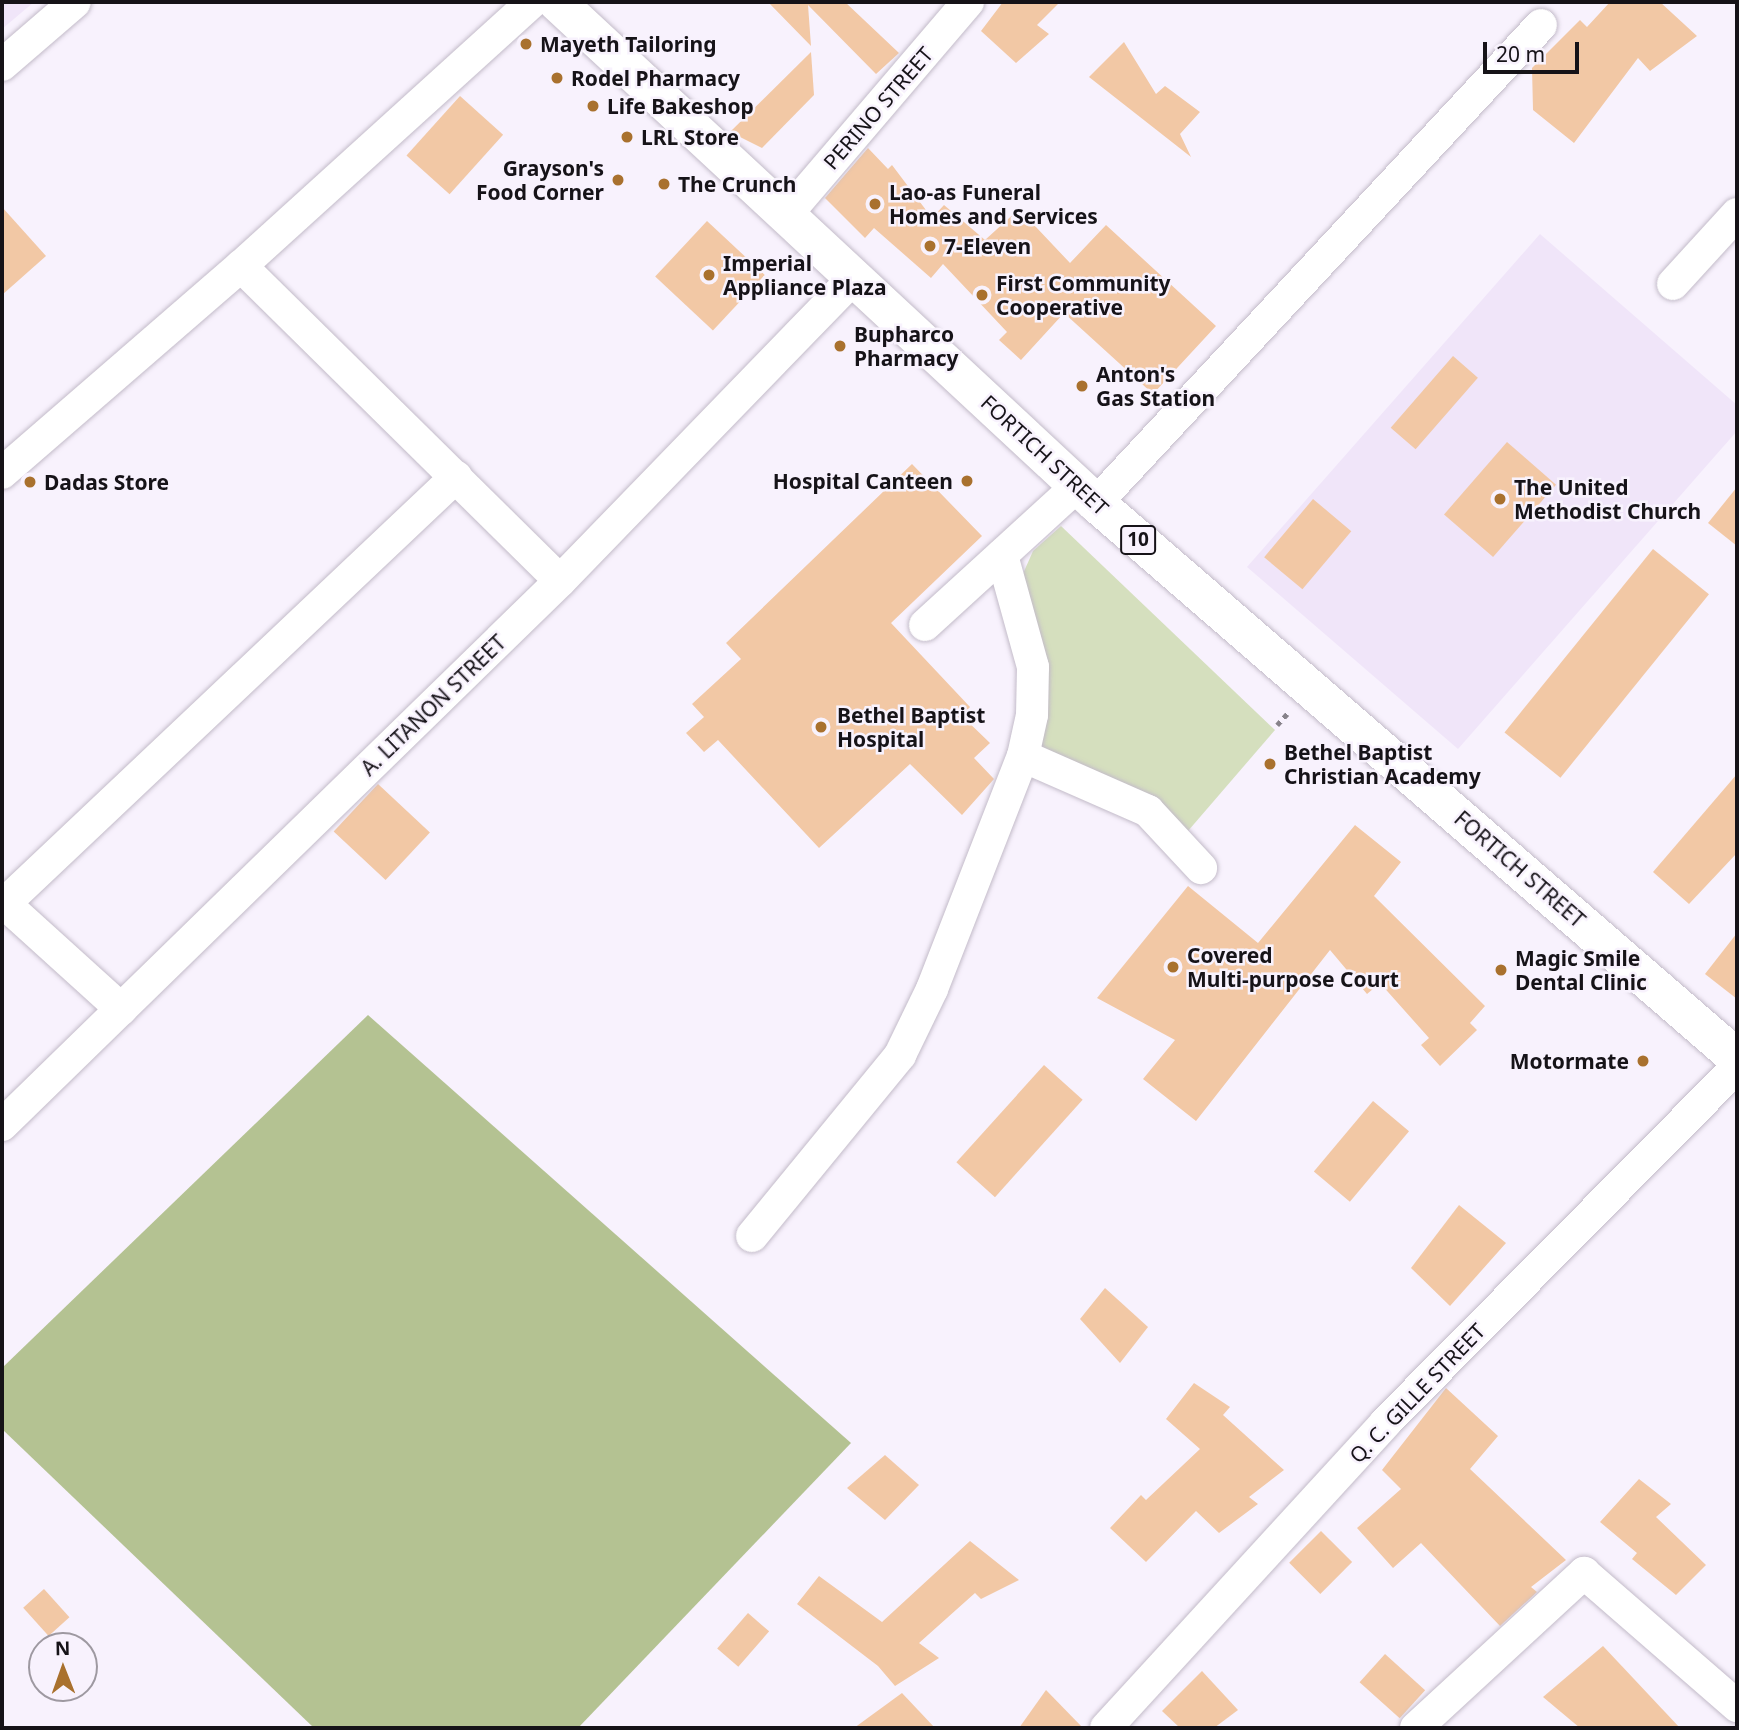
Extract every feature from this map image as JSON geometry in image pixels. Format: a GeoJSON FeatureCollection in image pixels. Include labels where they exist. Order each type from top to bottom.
{"type":"FeatureCollection","features":[{"type":"Feature","properties":{"kind":"highway","name":"FORTICH STREET"},"geometry":{"type":"LineString","coordinates":[[557,2],[1087,494],[1737,1059]]}},
{"type":"Feature","properties":{"kind":"street"},"geometry":{"type":"LineString","coordinates":[[2,65],[75,2]]}},
{"type":"Feature","properties":{"kind":"street"},"geometry":{"type":"LineString","coordinates":[[2,473],[241,266],[532,2]]}},
{"type":"Feature","properties":{"kind":"street","name":"PERINO STREET"},"geometry":{"type":"LineString","coordinates":[[787,214],[968,2]]}},
{"type":"Feature","properties":{"kind":"street"},"geometry":{"type":"LineString","coordinates":[[925,625],[1002,555],[1087,494],[1541,25]]}},
{"type":"Feature","properties":{"kind":"street"},"geometry":{"type":"LineString","coordinates":[[1674,284],[1737,214]]}},
{"type":"Feature","properties":{"kind":"street"},"geometry":{"type":"LineString","coordinates":[[241,266],[560,581]]}},
{"type":"Feature","properties":{"kind":"street","name":"A. LITANON STREET"},"geometry":{"type":"LineString","coordinates":[[2,1125],[560,581],[855,277]]}},
{"type":"Feature","properties":{"kind":"street"},"geometry":{"type":"LineString","coordinates":[[121,1009],[3,904],[456,477]]}},
{"type":"Feature","properties":{"kind":"street"},"geometry":{"type":"LineString","coordinates":[[752,1236],[900,1055],[932,989],[1023,756],[1032,715],[1032,667],[1002,555]]}},
{"type":"Feature","properties":{"kind":"street"},"geometry":{"type":"LineString","coordinates":[[1023,756],[1147,811],[1201,868]]}},
{"type":"Feature","properties":{"kind":"street","name":"Q. C. GILLE STREET"},"geometry":{"type":"LineString","coordinates":[[1106,1728],[1385,1423],[1737,1067]]}},
{"type":"Feature","properties":{"kind":"street"},"geometry":{"type":"LineString","coordinates":[[1416,1728],[1584,1573],[1737,1706]]}},
{"type":"Feature","properties":{"kind":"shaded area"},"geometry":{"type":"Polygon","coordinates":[[[2,2],[34,2],[2,29],[2,2]]]}},
{"type":"Feature","properties":{"kind":"shaded area"},"geometry":{"type":"Polygon","coordinates":[[[1540,234],[1737,405],[1737,431],[1458,749],[1247,567],[1540,234]]]}},
{"type":"Feature","properties":{"kind":"green space"},"geometry":{"type":"Polygon","coordinates":[[[1061,526],[1275,730],[1188,831],[1035,755],[1022,576],[1033,551],[1061,526]]]}},
{"type":"Feature","properties":{"kind":"green space"},"geometry":{"type":"Polygon","coordinates":[[[368,1015],[851,1443],[578,1728],[314,1728],[2,1429],[2,1368],[368,1015]]]}},
{"type":"Feature","properties":{"kind":"building"},"geometry":{"type":"Polygon","coordinates":[[[768,2],[845,2],[899,53],[876,74],[808,5],[811,46],[768,2]]]}},
{"type":"Feature","properties":{"kind":"building"},"geometry":{"type":"Polygon","coordinates":[[[1003,2],[1060,2],[1037,25],[1049,34],[1016,63],[981,31],[1003,2]]]}},
{"type":"Feature","properties":{"kind":"building"},"geometry":{"type":"Polygon","coordinates":[[[1610,2],[1660,2],[1697,36],[1650,71],[1638,58],[1574,143],[1533,110],[1532,68],[1580,20],[1587,27],[1610,2]]]}},
{"type":"Feature","properties":{"kind":"building"},"geometry":{"type":"Polygon","coordinates":[[[1124,42],[1156,94],[1165,86],[1200,112],[1180,134],[1191,157],[1089,77],[1124,42]]]}},
{"type":"Feature","properties":{"kind":"building"},"geometry":{"type":"Polygon","coordinates":[[[811,52],[814,95],[762,148],[730,132],[811,52]]]}},
{"type":"Feature","properties":{"kind":"building"},"geometry":{"type":"Polygon","coordinates":[[[460,96],[503,135],[450,194],[406,155],[460,96]]]}},
{"type":"Feature","properties":{"kind":"building"},"geometry":{"type":"Polygon","coordinates":[[[868,148],[888,169],[892,165],[932,218],[944,205],[985,240],[1019,209],[1070,263],[1106,225],[1216,326],[1153,394],[1064,313],[1021,360],[999,340],[1007,332],[943,264],[931,278],[874,228],[865,238],[825,198],[868,148]]]}},
{"type":"Feature","properties":{"kind":"building"},"geometry":{"type":"Polygon","coordinates":[[[2,207],[46,256],[2,295],[2,207]]]}},
{"type":"Feature","properties":{"kind":"building","name":"Imperial Appliance Plaza"},"geometry":{"type":"Polygon","coordinates":[[[707,221],[765,275],[713,330],[655,277],[707,221]]]}},
{"type":"Feature","properties":{"kind":"building"},"geometry":{"type":"Polygon","coordinates":[[[1453,356],[1478,378],[1416,449],[1391,428],[1453,356]]]}},
{"type":"Feature","properties":{"kind":"building","name":"The United Methodist Church"},"geometry":{"type":"Polygon","coordinates":[[[1507,442],[1556,485],[1493,557],[1444,514],[1507,442]]]}},
{"type":"Feature","properties":{"kind":"building"},"geometry":{"type":"Polygon","coordinates":[[[912,464],[982,536],[891,623],[970,707],[962,716],[990,743],[974,758],[994,779],[962,815],[910,764],[819,848],[718,740],[704,752],[686,733],[704,717],[692,704],[741,659],[726,643],[912,464]]]}},
{"type":"Feature","properties":{"kind":"building"},"geometry":{"type":"Polygon","coordinates":[[[1737,487],[1737,546],[1708,523],[1737,487]]]}},
{"type":"Feature","properties":{"kind":"building"},"geometry":{"type":"Polygon","coordinates":[[[1313,499],[1351,531],[1302,589],[1264,557],[1313,499]]]}},
{"type":"Feature","properties":{"kind":"building"},"geometry":{"type":"Polygon","coordinates":[[[1653,549],[1709,594],[1560,778],[1504,732],[1653,549]]]}},
{"type":"Feature","properties":{"kind":"building"},"geometry":{"type":"Polygon","coordinates":[[[1737,774],[1737,853],[1689,904],[1653,872],[1737,774]]]}},
{"type":"Feature","properties":{"kind":"building"},"geometry":{"type":"Polygon","coordinates":[[[378,784],[430,832],[386,880],[334,832],[378,784]]]}},
{"type":"Feature","properties":{"kind":"building"},"geometry":{"type":"Polygon","coordinates":[[[1355,825],[1401,862],[1374,896],[1485,1006],[1470,1023],[1477,1030],[1440,1066],[1421,1045],[1429,1038],[1380,983],[1367,994],[1330,950],[1196,1121],[1143,1079],[1175,1040],[1097,998],[1188,886],[1258,943],[1355,825]]]}},
{"type":"Feature","properties":{"kind":"building"},"geometry":{"type":"Polygon","coordinates":[[[1737,933],[1737,999],[1705,974],[1737,933]]]}},
{"type":"Feature","properties":{"kind":"building"},"geometry":{"type":"Polygon","coordinates":[[[1044,1065],[1083,1100],[995,1197],[956,1162],[1044,1065]]]}},
{"type":"Feature","properties":{"kind":"building"},"geometry":{"type":"Polygon","coordinates":[[[1373,1101],[1409,1131],[1350,1202],[1314,1171],[1373,1101]]]}},
{"type":"Feature","properties":{"kind":"building"},"geometry":{"type":"Polygon","coordinates":[[[1459,1205],[1506,1243],[1450,1306],[1411,1268],[1459,1205]]]}},
{"type":"Feature","properties":{"kind":"building"},"geometry":{"type":"Polygon","coordinates":[[[1105,1288],[1148,1327],[1120,1363],[1080,1319],[1105,1288]]]}},
{"type":"Feature","properties":{"kind":"building"},"geometry":{"type":"Polygon","coordinates":[[[1194,1383],[1230,1407],[1223,1415],[1284,1470],[1249,1497],[1258,1504],[1219,1533],[1196,1511],[1146,1562],[1110,1528],[1141,1495],[1146,1500],[1200,1449],[1166,1419],[1194,1383]]]}},
{"type":"Feature","properties":{"kind":"building"},"geometry":{"type":"Polygon","coordinates":[[[1446,1388],[1498,1436],[1470,1469],[1566,1560],[1531,1587],[1537,1592],[1500,1626],[1421,1543],[1393,1568],[1357,1528],[1401,1489],[1382,1470],[1446,1388]]]}},
{"type":"Feature","properties":{"kind":"building"},"geometry":{"type":"Polygon","coordinates":[[[885,1455],[919,1485],[885,1520],[847,1488],[885,1455]]]}},
{"type":"Feature","properties":{"kind":"building"},"geometry":{"type":"Polygon","coordinates":[[[1639,1479],[1671,1504],[1656,1517],[1706,1565],[1676,1595],[1632,1559],[1637,1553],[1600,1522],[1639,1479]]]}},
{"type":"Feature","properties":{"kind":"building"},"geometry":{"type":"Polygon","coordinates":[[[1321,1531],[1352,1562],[1320,1594],[1289,1563],[1321,1531]]]}},
{"type":"Feature","properties":{"kind":"building"},"geometry":{"type":"Polygon","coordinates":[[[970,1541],[1019,1580],[981,1599],[975,1593],[919,1643],[939,1658],[895,1686],[878,1666],[797,1604],[819,1576],[882,1622],[970,1541]]]}},
{"type":"Feature","properties":{"kind":"building"},"geometry":{"type":"Polygon","coordinates":[[[44,1589],[69,1617],[53,1632],[45,1632],[23,1608],[44,1589]]]}},
{"type":"Feature","properties":{"kind":"building"},"geometry":{"type":"Polygon","coordinates":[[[748,1613],[769,1631],[738,1667],[717,1648],[748,1613]]]}},
{"type":"Feature","properties":{"kind":"building"},"geometry":{"type":"Polygon","coordinates":[[[1603,1646],[1680,1728],[1580,1728],[1543,1697],[1603,1646]]]}},
{"type":"Feature","properties":{"kind":"building"},"geometry":{"type":"Polygon","coordinates":[[[1385,1654],[1425,1690],[1400,1718],[1360,1682],[1385,1654]]]}},
{"type":"Feature","properties":{"kind":"building"},"geometry":{"type":"Polygon","coordinates":[[[1202,1671],[1238,1710],[1214,1728],[1180,1728],[1162,1711],[1202,1671]]]}},
{"type":"Feature","properties":{"kind":"building"},"geometry":{"type":"Polygon","coordinates":[[[1046,1690],[1083,1728],[1019,1728],[1046,1690]]]}},
{"type":"Feature","properties":{"kind":"building"},"geometry":{"type":"Polygon","coordinates":[[[902,1693],[935,1728],[854,1728],[902,1693]]]}},
{"type":"Feature","properties":{"kind":"place","name":"Mayeth Tailoring"},"geometry":{"type":"Point","coordinates":[526,44]}},
{"type":"Feature","properties":{"kind":"place","name":"Rodel Pharmacy"},"geometry":{"type":"Point","coordinates":[557,78]}},
{"type":"Feature","properties":{"kind":"place","name":"Life Bakeshop"},"geometry":{"type":"Point","coordinates":[593,106]}},
{"type":"Feature","properties":{"kind":"place","name":"LRL Store"},"geometry":{"type":"Point","coordinates":[627,137]}},
{"type":"Feature","properties":{"kind":"place","name":"Grayson's Food Corner"},"geometry":{"type":"Point","coordinates":[618,180]}},
{"type":"Feature","properties":{"kind":"place","name":"The Crunch"},"geometry":{"type":"Point","coordinates":[664,184]}},
{"type":"Feature","properties":{"kind":"place","name":"Lao-as Funeral Homes and Services"},"geometry":{"type":"Point","coordinates":[875,204]}},
{"type":"Feature","properties":{"kind":"place","name":"7-Eleven"},"geometry":{"type":"Point","coordinates":[930,246]}},
{"type":"Feature","properties":{"kind":"place","name":"Imperial Appliance Plaza"},"geometry":{"type":"Point","coordinates":[709,275]}},
{"type":"Feature","properties":{"kind":"place","name":"First Community Cooperative"},"geometry":{"type":"Point","coordinates":[982,295]}},
{"type":"Feature","properties":{"kind":"place","name":"Bupharco Pharmacy"},"geometry":{"type":"Point","coordinates":[840,346]}},
{"type":"Feature","properties":{"kind":"place","name":"Anton's Gas Station"},"geometry":{"type":"Point","coordinates":[1082,386]}},
{"type":"Feature","properties":{"kind":"place","name":"Hospital Canteen"},"geometry":{"type":"Point","coordinates":[967,481]}},
{"type":"Feature","properties":{"kind":"place","name":"Dadas Store"},"geometry":{"type":"Point","coordinates":[30,482]}},
{"type":"Feature","properties":{"kind":"place","name":"The United Methodist Church"},"geometry":{"type":"Point","coordinates":[1500,499]}},
{"type":"Feature","properties":{"kind":"place","name":"Bethel Baptist Hospital"},"geometry":{"type":"Point","coordinates":[821,727]}},
{"type":"Feature","properties":{"kind":"place","name":"Bethel Baptist Christian Academy"},"geometry":{"type":"Point","coordinates":[1270,764]}},
{"type":"Feature","properties":{"kind":"place","name":"Covered Multi-purpose Court"},"geometry":{"type":"Point","coordinates":[1173,967]}},
{"type":"Feature","properties":{"kind":"place","name":"Magic Smile Dental Clinic"},"geometry":{"type":"Point","coordinates":[1501,970]}},
{"type":"Feature","properties":{"kind":"place","name":"Motormate"},"geometry":{"type":"Point","coordinates":[1643,1061]}}]}
